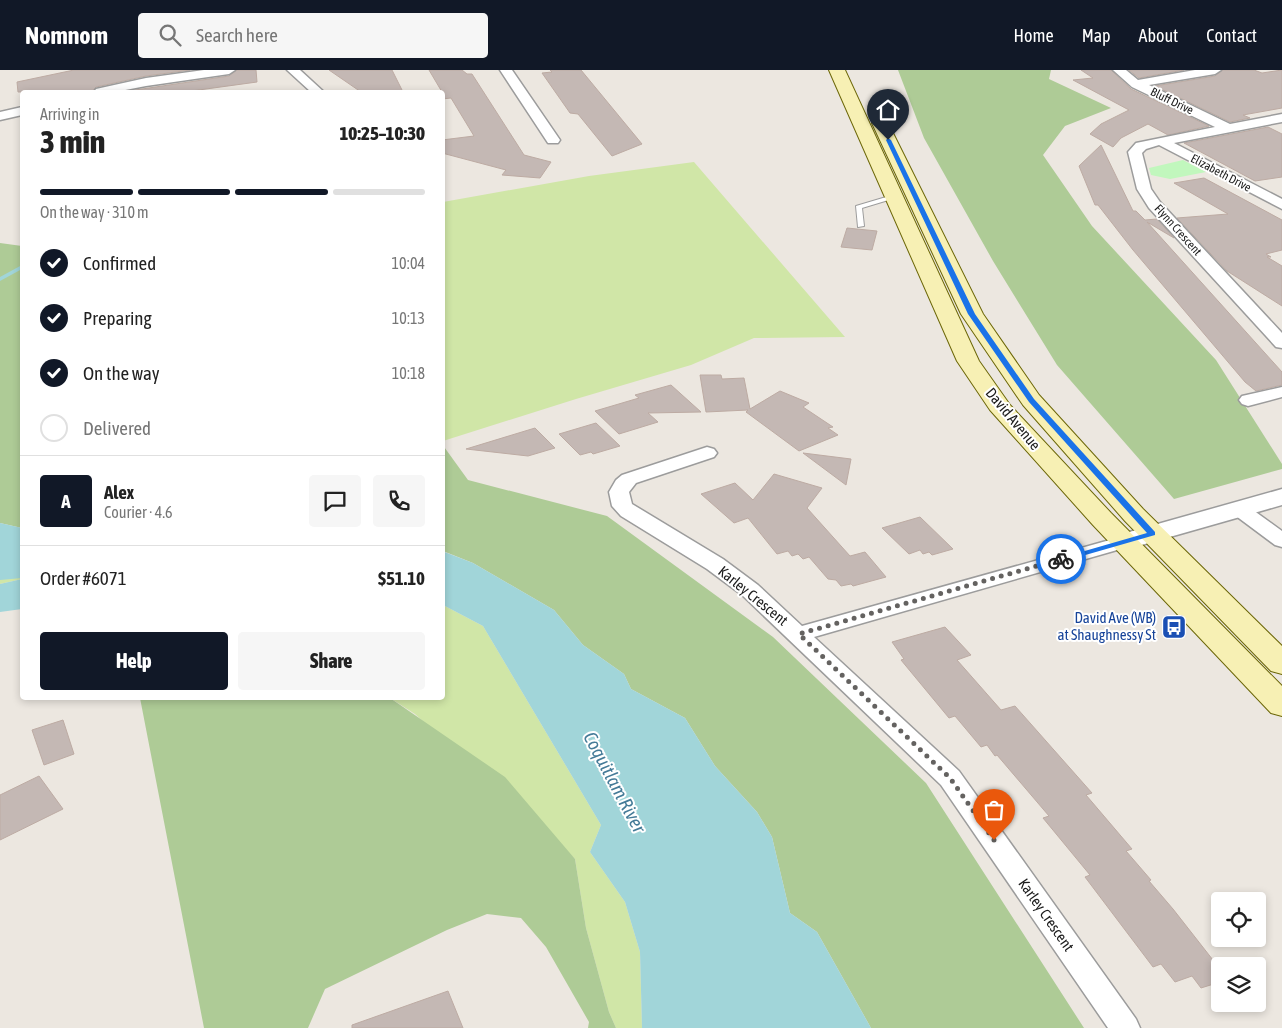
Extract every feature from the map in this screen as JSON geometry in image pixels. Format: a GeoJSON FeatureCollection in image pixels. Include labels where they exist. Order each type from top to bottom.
{"type":"FeatureCollection","features":[{"type":"Feature","properties":{"kind":"main road","name":"David Avenue"},"geometry":{"type":"LineString","coordinates":[[837,70],[968,361],[1002,410],[1124,542],[1282,704]]}},
{"type":"Feature","properties":{"kind":"main road","name":"David Avenue"},"geometry":{"type":"LineString","coordinates":[[855,70],[972,314],[1031,400],[1152,534],[1282,664]]}},
{"type":"Feature","properties":{"kind":"street"},"geometry":{"type":"LineString","coordinates":[[114,90],[146,82],[228,70]]}},
{"type":"Feature","properties":{"kind":"street"},"geometry":{"type":"LineString","coordinates":[[294,70],[316,90]]}},
{"type":"Feature","properties":{"kind":"street"},"geometry":{"type":"LineString","coordinates":[[506,70],[553,140]]}},
{"type":"Feature","properties":{"kind":"street","name":"Bluff Drive"},"geometry":{"type":"LineString","coordinates":[[1119,70],[1136,84],[1228,128]]}},
{"type":"Feature","properties":{"kind":"street"},"geometry":{"type":"LineString","coordinates":[[1136,84],[1215,70]]}},
{"type":"Feature","properties":{"kind":"street"},"geometry":{"type":"LineString","coordinates":[[0,116],[20,111]]}},
{"type":"Feature","properties":{"kind":"street","name":"Flynn Crescent"},"geometry":{"type":"LineString","coordinates":[[1282,118],[1161,141],[1141,146],[1135,152],[1144,189],[1148,196],[1282,343]]}},
{"type":"Feature","properties":{"kind":"street","name":"Elizabeth Drive"},"geometry":{"type":"LineString","coordinates":[[1161,141],[1282,205]]}},
{"type":"Feature","properties":{"kind":"street"},"geometry":{"type":"LineString","coordinates":[[1260,193],[1282,189]]}},
{"type":"Feature","properties":{"kind":"street"},"geometry":{"type":"LineString","coordinates":[[1248,400],[1282,392]]}},
{"type":"Feature","properties":{"kind":"street","name":"Karley Crescent"},"geometry":{"type":"LineString","coordinates":[[707,453],[629,479],[623,484],[619,492],[622,506],[628,512],[730,574],[799,634],[950,778],[1125,1028]]}},
{"type":"Feature","properties":{"kind":"street"},"geometry":{"type":"LineString","coordinates":[[799,634],[1282,497]]}},
{"type":"Feature","properties":{"kind":"street"},"geometry":{"type":"LineString","coordinates":[[1239,509],[1282,542]]}},
{"type":"Feature","properties":{"kind":"lane"},"geometry":{"type":"LineString","coordinates":[[860,226],[858,207],[893,197]]}},
{"type":"Feature","properties":{"kind":"green space"},"geometry":{"type":"Polygon","coordinates":[[[898,70],[1051,70],[1049,79],[1111,108],[1065,126],[1043,155],[1092,226],[1216,360],[1282,464],[1282,469],[1174,499],[1057,365],[993,261],[924,138],[898,70]]]}},
{"type":"Feature","properties":{"kind":"green space"},"geometry":{"type":"Polygon","coordinates":[[[1183,160],[1206,172],[1170,179],[1151,175],[1149,168],[1183,160]]]}},
{"type":"Feature","properties":{"kind":"green space"},"geometry":{"type":"Polygon","coordinates":[[[694,162],[845,337],[754,338],[691,365],[445,440],[445,202],[589,176],[694,162]]]}},
{"type":"Feature","properties":{"kind":"green space"},"geometry":{"type":"Polygon","coordinates":[[[0,243],[20,246],[20,528],[0,523],[0,243]]]}},
{"type":"Feature","properties":{"kind":"green space"},"geometry":{"type":"Polygon","coordinates":[[[445,448],[468,480],[607,516],[773,637],[926,783],[1084,1028],[871,1028],[817,932],[790,913],[772,837],[757,812],[715,766],[685,718],[631,689],[624,674],[583,645],[554,610],[473,563],[445,552],[445,448]]]}},
{"type":"Feature","properties":{"kind":"green space"},"geometry":{"type":"Polygon","coordinates":[[[0,555],[20,557],[20,579],[0,584],[0,555]]]}},
{"type":"Feature","properties":{"kind":"green space"},"geometry":{"type":"Polygon","coordinates":[[[445,606],[483,626],[601,825],[590,852],[625,902],[640,952],[642,1028],[616,1028],[609,1012],[586,928],[575,859],[415,714],[393,700],[445,700],[445,606]]]}},
{"type":"Feature","properties":{"kind":"green space"},"geometry":{"type":"Polygon","coordinates":[[[140,700],[393,700],[505,777],[575,859],[586,928],[609,1012],[616,1028],[588,1028],[589,1022],[546,947],[521,918],[487,914],[447,930],[325,989],[308,1028],[204,1028],[140,700]]]}},
{"type":"Feature","properties":{"kind":"water"},"geometry":{"type":"Polygon","coordinates":[[[0,523],[20,528],[20,557],[0,555],[0,523]]]}},
{"type":"Feature","properties":{"kind":"water"},"geometry":{"type":"Polygon","coordinates":[[[445,552],[473,563],[554,610],[583,645],[624,674],[631,689],[685,718],[715,766],[757,812],[772,837],[790,913],[817,932],[871,1028],[642,1028],[640,952],[625,902],[590,852],[601,825],[483,626],[445,606],[445,552]]]}},
{"type":"Feature","properties":{"kind":"water"},"geometry":{"type":"Polygon","coordinates":[[[20,579],[20,609],[0,612],[0,584],[20,579]]]}},
{"type":"Feature","properties":{"kind":"building"},"geometry":{"type":"Polygon","coordinates":[[[74,70],[190,70],[146,76],[96,87],[94,90],[20,90],[18,92],[17,82],[74,70]]]}},
{"type":"Feature","properties":{"kind":"building"},"geometry":{"type":"Polygon","coordinates":[[[237,70],[256,70],[257,82],[199,90],[135,90],[229,76],[237,70]]]}},
{"type":"Feature","properties":{"kind":"building"},"geometry":{"type":"Polygon","coordinates":[[[329,70],[392,70],[402,90],[358,90],[329,70]]]}},
{"type":"Feature","properties":{"kind":"building"},"geometry":{"type":"Polygon","coordinates":[[[429,70],[462,70],[467,74],[472,74],[524,155],[551,162],[540,178],[502,175],[506,170],[445,154],[445,140],[474,136],[451,98],[445,99],[445,90],[441,90],[429,70]]]}},
{"type":"Feature","properties":{"kind":"building"},"geometry":{"type":"Polygon","coordinates":[[[550,70],[581,70],[642,144],[612,156],[578,114],[570,113],[542,73],[552,72],[550,70]]]}},
{"type":"Feature","properties":{"kind":"building"},"geometry":{"type":"Polygon","coordinates":[[[1081,70],[1111,70],[1131,89],[1209,126],[1168,135],[1148,124],[1121,138],[1113,147],[1090,134],[1101,124],[1129,110],[1073,80],[1093,78],[1081,70]]]}},
{"type":"Feature","properties":{"kind":"building"},"geometry":{"type":"Polygon","coordinates":[[[1129,70],[1184,70],[1139,78],[1129,70]]]}},
{"type":"Feature","properties":{"kind":"building"},"geometry":{"type":"Polygon","coordinates":[[[1223,70],[1254,70],[1262,73],[1282,70],[1282,108],[1243,115],[1250,118],[1230,122],[1155,86],[1215,76],[1223,70]]]}},
{"type":"Feature","properties":{"kind":"building"},"geometry":{"type":"Polygon","coordinates":[[[1268,127],[1282,134],[1282,177],[1255,181],[1184,143],[1268,127]]]}},
{"type":"Feature","properties":{"kind":"building"},"geometry":{"type":"Polygon","coordinates":[[[1101,145],[1133,211],[1136,211],[1145,220],[1157,219],[1174,238],[1147,222],[1282,372],[1282,385],[1256,391],[1245,382],[1133,250],[1098,205],[1095,205],[1079,166],[1101,145]]]}},
{"type":"Feature","properties":{"kind":"building"},"geometry":{"type":"Polygon","coordinates":[[[1204,178],[1282,220],[1282,250],[1266,254],[1271,257],[1267,257],[1282,266],[1282,306],[1227,271],[1177,218],[1228,214],[1174,183],[1204,178]]]}},
{"type":"Feature","properties":{"kind":"building"},"geometry":{"type":"Polygon","coordinates":[[[847,228],[877,231],[872,250],[841,247],[847,228]]]}},
{"type":"Feature","properties":{"kind":"building"},"geometry":{"type":"Polygon","coordinates":[[[700,375],[721,375],[722,379],[744,378],[750,409],[780,391],[809,403],[803,407],[833,427],[828,428],[838,435],[799,451],[746,412],[748,410],[706,412],[700,375]]]}},
{"type":"Feature","properties":{"kind":"building"},"geometry":{"type":"Polygon","coordinates":[[[671,385],[701,412],[648,413],[658,422],[619,434],[595,411],[639,398],[635,395],[671,385]]]}},
{"type":"Feature","properties":{"kind":"building"},"geometry":{"type":"Polygon","coordinates":[[[596,423],[620,446],[593,454],[591,452],[580,455],[559,434],[596,423]]]}},
{"type":"Feature","properties":{"kind":"building"},"geometry":{"type":"Polygon","coordinates":[[[535,428],[555,448],[528,456],[466,449],[535,428]]]}},
{"type":"Feature","properties":{"kind":"building"},"geometry":{"type":"Polygon","coordinates":[[[803,453],[851,459],[846,485],[803,453]]]}},
{"type":"Feature","properties":{"kind":"building"},"geometry":{"type":"Polygon","coordinates":[[[774,474],[822,488],[807,508],[850,556],[865,552],[886,577],[853,586],[851,584],[841,586],[836,580],[828,579],[809,557],[803,559],[798,554],[792,556],[788,551],[777,554],[748,518],[734,523],[701,494],[735,483],[753,500],[774,474]]]}},
{"type":"Feature","properties":{"kind":"building"},"geometry":{"type":"Polygon","coordinates":[[[920,517],[953,549],[932,555],[929,552],[923,554],[920,550],[909,554],[882,528],[920,517]]]}},
{"type":"Feature","properties":{"kind":"building"},"geometry":{"type":"Polygon","coordinates":[[[945,627],[971,655],[957,660],[1001,710],[1015,706],[1092,793],[1086,795],[1132,849],[1126,851],[1211,958],[1211,985],[1201,988],[1192,976],[1175,982],[1161,964],[1153,967],[1085,877],[1090,875],[1043,818],[1049,816],[987,745],[981,747],[955,716],[949,718],[901,660],[904,659],[892,642],[945,627]]]}},
{"type":"Feature","properties":{"kind":"building"},"geometry":{"type":"Polygon","coordinates":[[[63,720],[74,754],[44,765],[32,730],[63,720]]]}},
{"type":"Feature","properties":{"kind":"building"},"geometry":{"type":"Polygon","coordinates":[[[39,776],[63,809],[0,840],[0,795],[39,776]]]}},
{"type":"Feature","properties":{"kind":"building"},"geometry":{"type":"Polygon","coordinates":[[[448,991],[463,1028],[352,1028],[352,1025],[448,991]]]}},
{"type":"Feature","properties":{"kind":"waterway"},"geometry":{"type":"LineString","coordinates":[[0,279],[20,268]]}},
{"type":"Feature","properties":{"kind":"waterway","name":"Coquitlam River"},"geometry":{"type":"LineString","coordinates":[[0,566],[20,564]]}},
{"type":"Feature","properties":{"kind":"way so far"},"geometry":{"type":"LineString","coordinates":[[994,840],[950,778],[799,634],[1061,559]]}},
{"type":"Feature","properties":{"kind":"place","name":"David Ave (WB) at Shaughnessy St"},"geometry":{"type":"Point","coordinates":[1174,627]}},
{"type":"Feature","properties":{"kind":"route"},"geometry":{"type":"LineString","coordinates":[[888,140],[972,314],[1031,400],[1152,534],[1061,559]]}}]}
